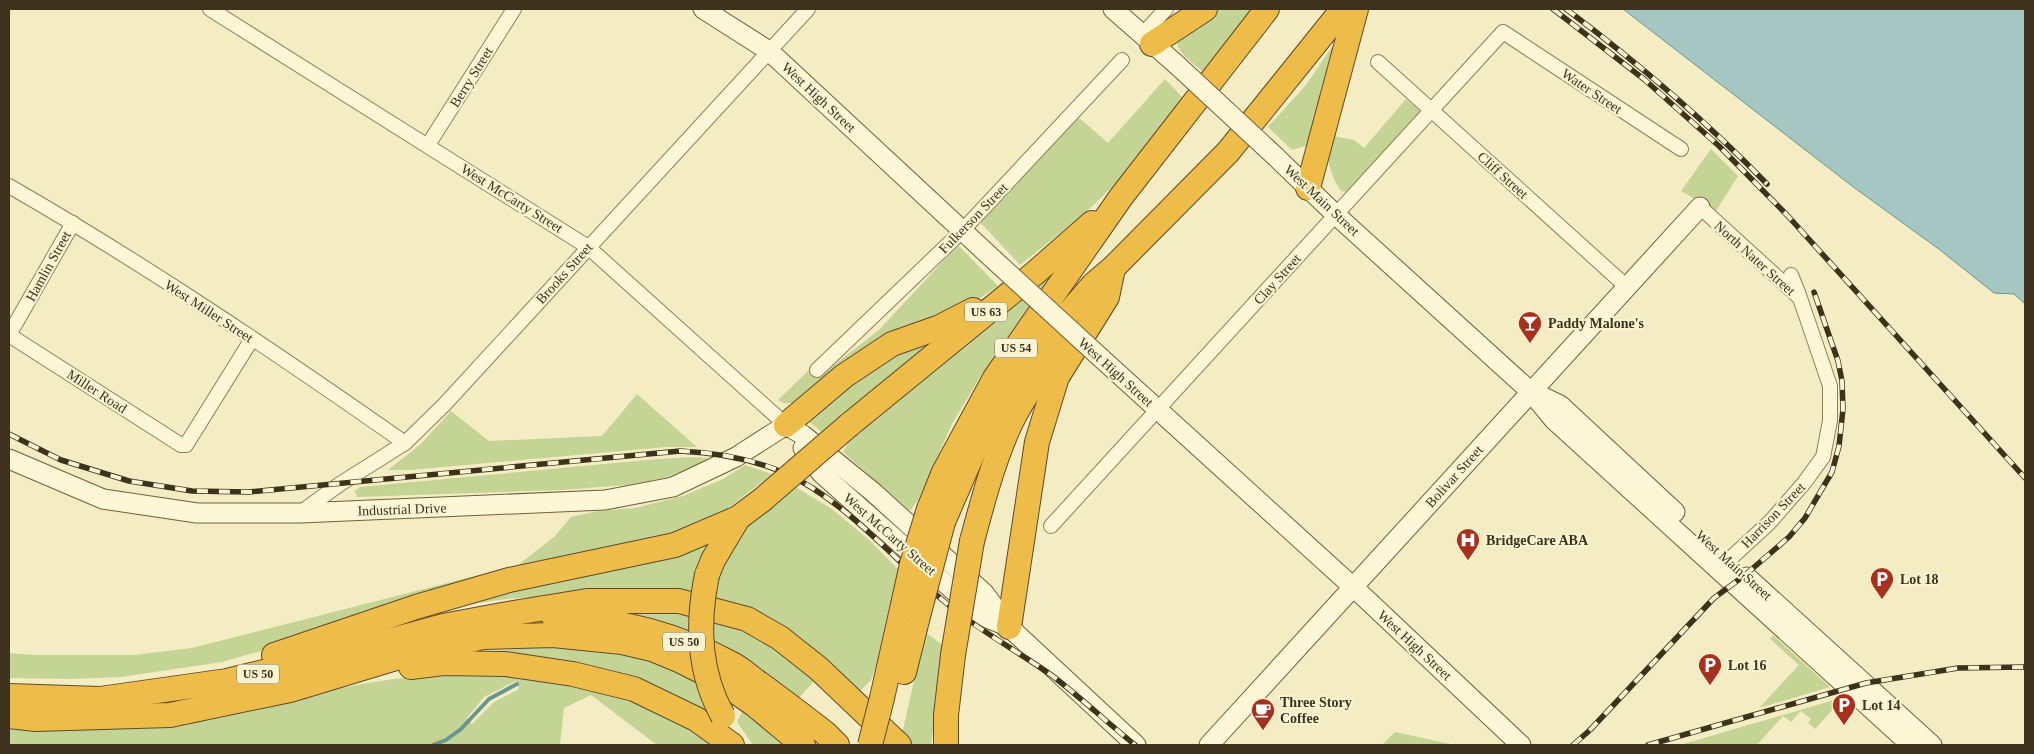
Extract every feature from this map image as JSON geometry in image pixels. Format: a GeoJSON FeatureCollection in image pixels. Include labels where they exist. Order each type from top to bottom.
{"type":"FeatureCollection","features":[{"type":"Feature","properties":{"kind":"highway"},"geometry":{"type":"LineString","coordinates":[[1147,39],[1205,9]]}},
{"type":"Feature","properties":{"kind":"highway","name":"US 54"},"geometry":{"type":"LineString","coordinates":[[885,745],[889,702],[910,612],[936,515],[944,472],[995,378],[1121,197],[1267,9]]}},
{"type":"Feature","properties":{"kind":"highway","name":"US 54"},"geometry":{"type":"LineString","coordinates":[[936,515],[996,408],[1024,366],[1093,285],[1113,268],[1228,152],[1342,9]]}},
{"type":"Feature","properties":{"kind":"highway"},"geometry":{"type":"LineString","coordinates":[[1308,188],[1356,9]]}},
{"type":"Feature","properties":{"kind":"highway","name":"US 63"},"geometry":{"type":"LineString","coordinates":[[743,745],[713,699],[702,664],[700,619],[707,575],[713,560],[738,518],[1035,273],[1121,197]]}},
{"type":"Feature","properties":{"kind":"highway"},"geometry":{"type":"LineString","coordinates":[[946,745],[946,715],[953,655],[972,541],[987,486],[1008,430],[1038,376],[1113,268]]}},
{"type":"Feature","properties":{"kind":"highway"},"geometry":{"type":"LineString","coordinates":[[1009,627],[1037,442],[1057,377],[1107,298],[1113,268]]}},
{"type":"Feature","properties":{"kind":"highway"},"geometry":{"type":"LineString","coordinates":[[786,425],[844,376],[892,344],[955,320],[1035,273]]}},
{"type":"Feature","properties":{"kind":"highway"},"geometry":{"type":"LineString","coordinates":[[125,696],[294,649],[416,607],[509,580],[675,545],[738,518]]}},
{"type":"Feature","properties":{"kind":"highway"},"geometry":{"type":"LineString","coordinates":[[502,615],[587,601],[654,600],[679,601],[747,619],[780,638],[818,668],[898,745]]}},
{"type":"Feature","properties":{"kind":"highway","name":"US 50"},"geometry":{"type":"LineString","coordinates":[[9,696],[100,699],[125,696],[227,681],[363,648],[443,626],[502,615],[576,617],[650,630],[684,642],[734,665],[825,733],[837,745]]}},
{"type":"Feature","properties":{"kind":"highway","name":"US 50"},"geometry":{"type":"LineString","coordinates":[[9,716],[36,719],[170,715],[290,690],[409,654],[483,637],[553,634],[622,642],[652,650],[681,661],[719,680],[755,705],[803,745]]}},
{"type":"Feature","properties":{"kind":"highway"},"geometry":{"type":"LineString","coordinates":[[342,674],[443,663],[505,664],[573,674],[634,689],[696,719],[732,745]]}},
{"type":"Feature","properties":{"kind":"highway","name":"US 54"},"geometry":{"type":"LineString","coordinates":[[870,745],[889,702]]}},
{"type":"Feature","properties":{"kind":"highway"},"geometry":{"type":"LineString","coordinates":[[936,745],[946,715]]}},
{"type":"Feature","properties":{"kind":"main road","name":"West High Street"},"geometry":{"type":"LineString","coordinates":[[703,9],[769,51],[962,231],[1353,587],[1521,745]]}},
{"type":"Feature","properties":{"kind":"main road","name":"West Main Street"},"geometry":{"type":"LineString","coordinates":[[1113,9],[1177,65],[1336,215],[1531,392],[1554,420],[1931,745]]}},
{"type":"Feature","properties":{"kind":"main road","name":"Bolivar Street"},"geometry":{"type":"LineString","coordinates":[[1209,745],[1700,207]]}},
{"type":"Feature","properties":{"kind":"main road","name":"Industrial Drive"},"geometry":{"type":"LineString","coordinates":[[9,459],[103,499],[197,513],[300,513],[615,498],[673,487],[736,457],[786,425]]}},
{"type":"Feature","properties":{"kind":"main road","name":"West McCarty Street"},"geometry":{"type":"LineString","coordinates":[[786,425],[803,434],[873,492],[984,593],[1009,627],[1136,745]]}},
{"type":"Feature","properties":{"kind":"main road","name":"West Main Street"},"geometry":{"type":"LineString","coordinates":[[1724,565],[1911,745]]}},
{"type":"Feature","properties":{"kind":"street","name":"West McCarty Street"},"geometry":{"type":"LineString","coordinates":[[210,9],[588,246],[786,425]]}},
{"type":"Feature","properties":{"kind":"street","name":"Berry Street"},"geometry":{"type":"LineString","coordinates":[[428,145],[514,9]]}},
{"type":"Feature","properties":{"kind":"street","name":"Brooks Street"},"geometry":{"type":"LineString","coordinates":[[300,513],[340,484],[405,443],[444,406],[588,246],[808,9]]}},
{"type":"Feature","properties":{"kind":"street"},"geometry":{"type":"LineString","coordinates":[[1147,39],[1166,9]]}},
{"type":"Feature","properties":{"kind":"street","name":"Clay Street"},"geometry":{"type":"LineString","coordinates":[[1051,526],[1503,32]]}},
{"type":"Feature","properties":{"kind":"street","name":"Water Street"},"geometry":{"type":"LineString","coordinates":[[1503,32],[1681,149]]}},
{"type":"Feature","properties":{"kind":"street","name":"Fulkerson Street"},"geometry":{"type":"LineString","coordinates":[[817,370],[962,231],[1122,60]]}},
{"type":"Feature","properties":{"kind":"street","name":"Cliff Street"},"geometry":{"type":"LineString","coordinates":[[1378,62],[1627,287]]}},
{"type":"Feature","properties":{"kind":"street","name":"West Miller Street"},"geometry":{"type":"LineString","coordinates":[[9,186],[73,223],[252,338],[405,443]]}},
{"type":"Feature","properties":{"kind":"street","name":"North Nater Street"},"geometry":{"type":"LineString","coordinates":[[1700,207],[1800,298],[1830,386],[1830,421],[1822,457]]}},
{"type":"Feature","properties":{"kind":"street","name":"Hamlin Street"},"geometry":{"type":"LineString","coordinates":[[9,335],[73,223]]}},
{"type":"Feature","properties":{"kind":"street"},"geometry":{"type":"LineString","coordinates":[[1791,275],[1800,298]]}},
{"type":"Feature","properties":{"kind":"street","name":"Miller Road"},"geometry":{"type":"LineString","coordinates":[[9,335],[181,445],[186,445],[252,338]]}},
{"type":"Feature","properties":{"kind":"street","name":"Harrison Street"},"geometry":{"type":"LineString","coordinates":[[1724,565],[1770,522],[1804,483],[1822,457]]}},
{"type":"Feature","properties":{"kind":"green space"},"geometry":{"type":"Polygon","coordinates":[[[1214,9],[1252,9],[1202,71],[1182,53],[1177,44],[1177,39],[1214,9]]]}},
{"type":"Feature","properties":{"kind":"green space"},"geometry":{"type":"Polygon","coordinates":[[[1340,35],[1312,139],[1305,146],[1292,150],[1268,127],[1306,85],[1340,35]]]}},
{"type":"Feature","properties":{"kind":"green space"},"geometry":{"type":"Polygon","coordinates":[[[1165,79],[1185,100],[1138,158],[1098,201],[1020,265],[980,222],[1076,115],[1108,143],[1165,79]]]}},
{"type":"Feature","properties":{"kind":"green space"},"geometry":{"type":"Polygon","coordinates":[[[1406,99],[1420,111],[1348,192],[1341,191],[1329,164],[1328,135],[1354,140],[1364,148],[1406,99]]]}},
{"type":"Feature","properties":{"kind":"green space"},"geometry":{"type":"Polygon","coordinates":[[[1711,149],[1738,176],[1716,211],[1681,191],[1711,149]]]}},
{"type":"Feature","properties":{"kind":"green space"},"geometry":{"type":"Polygon","coordinates":[[[958,245],[998,286],[970,305],[796,403],[783,403],[778,400],[811,368],[821,375],[879,330],[958,245]]]}},
{"type":"Feature","properties":{"kind":"green space"},"geometry":{"type":"Polygon","coordinates":[[[1055,273],[1051,283],[1014,328],[982,374],[952,424],[918,500],[910,511],[843,452],[856,427],[1047,274],[1055,273]]]}},
{"type":"Feature","properties":{"kind":"green space"},"geometry":{"type":"Polygon","coordinates":[[[944,331],[926,349],[823,433],[807,420],[858,373],[944,331]]]}},
{"type":"Feature","properties":{"kind":"green space"},"geometry":{"type":"Polygon","coordinates":[[[637,394],[697,447],[666,447],[410,470],[388,470],[421,444],[451,411],[489,441],[602,436],[637,394]]]}},
{"type":"Feature","properties":{"kind":"green space"},"geometry":{"type":"Polygon","coordinates":[[[692,457],[715,459],[668,477],[628,485],[561,490],[357,497],[355,491],[360,487],[692,457]]]}},
{"type":"Feature","properties":{"kind":"green space"},"geometry":{"type":"Polygon","coordinates":[[[745,465],[772,474],[731,506],[697,527],[222,662],[121,677],[71,679],[9,678],[9,653],[35,655],[134,655],[192,648],[518,565],[554,537],[571,517],[598,511],[635,508],[683,496],[723,479],[745,465]]]}},
{"type":"Feature","properties":{"kind":"green space"},"geometry":{"type":"Polygon","coordinates":[[[791,484],[832,509],[868,539],[899,570],[878,662],[871,680],[858,693],[710,598],[733,539],[791,484]]]}},
{"type":"Feature","properties":{"kind":"green space"},"geometry":{"type":"Polygon","coordinates":[[[713,537],[693,594],[609,592],[506,599],[464,605],[488,593],[713,537]]]}},
{"type":"Feature","properties":{"kind":"green space"},"geometry":{"type":"Polygon","coordinates":[[[667,605],[760,633],[817,678],[798,699],[607,611],[667,605]]]}},
{"type":"Feature","properties":{"kind":"green space"},"geometry":{"type":"Polygon","coordinates":[[[925,632],[944,646],[931,745],[912,745],[902,734],[925,632]]]}},
{"type":"Feature","properties":{"kind":"green space"},"geometry":{"type":"Polygon","coordinates":[[[1773,635],[1830,687],[1759,708],[1799,665],[1770,639],[1773,635]]]}},
{"type":"Feature","properties":{"kind":"green space"},"geometry":{"type":"Polygon","coordinates":[[[570,646],[617,652],[666,666],[700,682],[720,728],[687,708],[471,655],[523,647],[570,646]]]}},
{"type":"Feature","properties":{"kind":"green space"},"geometry":{"type":"Polygon","coordinates":[[[470,673],[535,679],[601,691],[652,708],[716,745],[657,745],[591,695],[564,708],[560,745],[9,745],[9,725],[96,729],[161,727],[205,721],[357,685],[385,680],[470,673]],[[516,681],[484,697],[467,718],[472,724],[494,702],[519,689],[516,681]]]}},
{"type":"Feature","properties":{"kind":"green space"},"geometry":{"type":"Polygon","coordinates":[[[1841,698],[1848,705],[1841,713],[1835,707],[1815,729],[1808,723],[1811,719],[1801,711],[1791,722],[1783,716],[1757,745],[1680,745],[1841,698]]]}},
{"type":"Feature","properties":{"kind":"green space"},"geometry":{"type":"Polygon","coordinates":[[[745,706],[790,745],[753,745],[737,722],[745,706]]]}},
{"type":"Feature","properties":{"kind":"green space"},"geometry":{"type":"Polygon","coordinates":[[[1395,732],[1455,745],[1382,745],[1395,732]]]}},
{"type":"Feature","properties":{"kind":"water"},"geometry":{"type":"Polygon","coordinates":[[[1623,9],[2025,9],[2025,304],[2014,294],[1994,293],[1623,9]]]}},
{"type":"Feature","properties":{"kind":"waterway"},"geometry":{"type":"LineString","coordinates":[[433,745],[446,740],[461,729],[489,699],[517,684]]}},
{"type":"Feature","properties":{"kind":"railway"},"geometry":{"type":"LineString","coordinates":[[1553,9],[1645,80],[1719,146],[1787,215],[2025,478]]}},
{"type":"Feature","properties":{"kind":"railway"},"geometry":{"type":"LineString","coordinates":[[1566,9],[1670,93],[1720,137],[1767,184]]}},
{"type":"Feature","properties":{"kind":"railway"},"geometry":{"type":"LineString","coordinates":[[1573,745],[1590,730],[1714,598],[1745,575],[1789,537],[1805,518],[1832,472],[1839,446],[1843,409],[1842,381],[1838,361],[1814,292]]}},
{"type":"Feature","properties":{"kind":"railway"},"geometry":{"type":"LineString","coordinates":[[9,434],[61,460],[129,481],[192,491],[249,492],[680,451],[744,459],[790,475],[823,495],[842,509],[958,612],[1054,677],[1135,745]]}},
{"type":"Feature","properties":{"kind":"railway"},"geometry":{"type":"LineString","coordinates":[[1648,745],[1866,683],[1958,668],[2025,667]]}},
{"type":"Feature","properties":{"kind":"place","name":"Paddy Malone's"},"geometry":{"type":"Point","coordinates":[1530,344]}},
{"type":"Feature","properties":{"kind":"place","name":"BridgeCare ABA"},"geometry":{"type":"Point","coordinates":[1468,561]}},
{"type":"Feature","properties":{"kind":"place","name":"Lot 18"},"geometry":{"type":"Point","coordinates":[1882,600]}},
{"type":"Feature","properties":{"kind":"place","name":"Lot 16"},"geometry":{"type":"Point","coordinates":[1710,686]}},
{"type":"Feature","properties":{"kind":"place","name":"Lot 14"},"geometry":{"type":"Point","coordinates":[1844,726]}},
{"type":"Feature","properties":{"kind":"place","name":"Three Story Coffee"},"geometry":{"type":"Point","coordinates":[1263,731]}}]}
